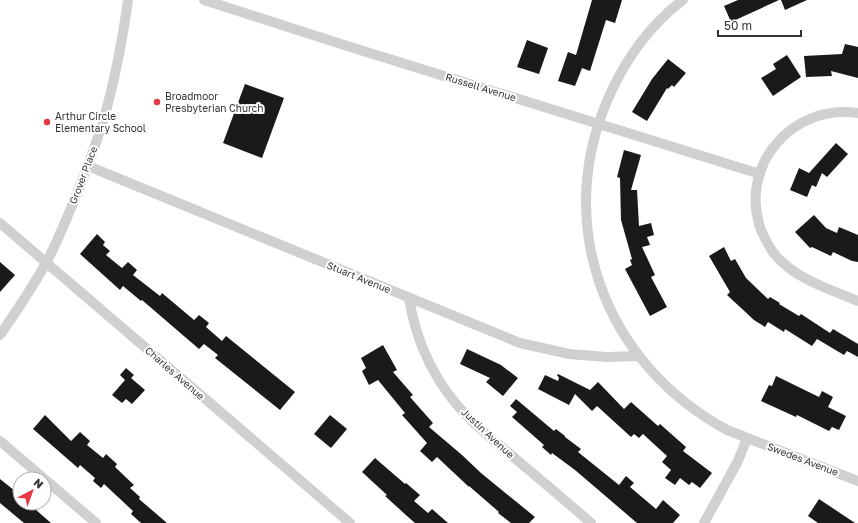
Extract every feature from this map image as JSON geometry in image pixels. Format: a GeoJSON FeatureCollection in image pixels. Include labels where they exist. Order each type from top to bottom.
{"type":"FeatureCollection","features":[{"type":"Feature","properties":{"kind":"street","name":"Grover Place"},"geometry":{"type":"LineString","coordinates":[[0,335],[29,292],[46,263],[61,232],[88,166],[111,90],[123,35],[128,0]]}},
{"type":"Feature","properties":{"kind":"street","name":"Russell Avenue"},"geometry":{"type":"LineString","coordinates":[[204,0],[760,174]]}},
{"type":"Feature","properties":{"kind":"street","name":"Swedes Avenue"},"geometry":{"type":"LineString","coordinates":[[683,0],[666,14],[644,38],[625,64],[604,107],[598,124],[591,153],[587,185],[586,217],[598,280],[610,310],[638,356],[662,383],[686,404],[713,422],[747,438],[858,481]]}},
{"type":"Feature","properties":{"kind":"street"},"geometry":{"type":"LineString","coordinates":[[858,113],[841,112],[823,114],[789,130],[765,159],[760,174],[756,195],[758,221],[765,239],[775,255],[796,274],[858,301]]}},
{"type":"Feature","properties":{"kind":"street","name":"Stuart Avenue"},"geometry":{"type":"LineString","coordinates":[[88,166],[504,337],[552,352],[590,357],[638,356]]}},
{"type":"Feature","properties":{"kind":"street","name":"Charles Avenue"},"geometry":{"type":"LineString","coordinates":[[0,223],[350,523]]}},
{"type":"Feature","properties":{"kind":"street","name":"Justin Avenue"},"geometry":{"type":"LineString","coordinates":[[409,298],[415,329],[424,353],[432,369],[450,396],[471,420],[591,523]]}},
{"type":"Feature","properties":{"kind":"street"},"geometry":{"type":"LineString","coordinates":[[704,523],[734,468],[747,438]]}},
{"type":"Feature","properties":{"kind":"street"},"geometry":{"type":"LineString","coordinates":[[0,440],[96,523]]}},
{"type":"Feature","properties":{"kind":"building"},"geometry":{"type":"Polygon","coordinates":[[[592,0],[622,0],[615,23],[606,20],[590,71],[582,68],[575,86],[558,81],[568,52],[576,55],[592,0]]]}},
{"type":"Feature","properties":{"kind":"building"},"geometry":{"type":"Polygon","coordinates":[[[738,0],[779,0],[731,22],[724,6],[738,0]]]}},
{"type":"Feature","properties":{"kind":"building"},"geometry":{"type":"Polygon","coordinates":[[[781,0],[807,0],[785,10],[781,0]]]}},
{"type":"Feature","properties":{"kind":"building"},"geometry":{"type":"Polygon","coordinates":[[[527,40],[548,48],[539,74],[517,67],[527,40]]]}},
{"type":"Feature","properties":{"kind":"building"},"geometry":{"type":"Polygon","coordinates":[[[845,44],[858,47],[858,78],[831,71],[832,76],[806,77],[804,56],[842,54],[845,44]]]}},
{"type":"Feature","properties":{"kind":"building"},"geometry":{"type":"Polygon","coordinates":[[[787,55],[801,77],[773,96],[761,78],[776,69],[773,64],[787,55]]]}},
{"type":"Feature","properties":{"kind":"building"},"geometry":{"type":"Polygon","coordinates":[[[668,59],[686,73],[674,87],[672,85],[668,89],[667,88],[647,121],[632,112],[652,79],[668,59]]]}},
{"type":"Feature","properties":{"kind":"building"},"geometry":{"type":"Polygon","coordinates":[[[245,84],[284,98],[262,158],[223,143],[245,84]]]}},
{"type":"Feature","properties":{"kind":"building"},"geometry":{"type":"Polygon","coordinates":[[[836,143],[848,154],[827,177],[822,173],[816,187],[812,185],[807,197],[790,190],[799,168],[809,173],[836,143]]]}},
{"type":"Feature","properties":{"kind":"building"},"geometry":{"type":"Polygon","coordinates":[[[624,150],[641,155],[631,190],[637,190],[639,226],[651,223],[654,235],[647,237],[650,245],[642,247],[655,275],[651,277],[667,307],[650,316],[625,269],[632,265],[630,260],[632,259],[621,220],[620,178],[617,177],[624,150]]]}},
{"type":"Feature","properties":{"kind":"building"},"geometry":{"type":"Polygon","coordinates":[[[814,215],[826,228],[837,233],[839,227],[858,235],[858,262],[852,261],[833,252],[831,256],[812,247],[810,248],[795,232],[814,215]]]}},
{"type":"Feature","properties":{"kind":"building"},"geometry":{"type":"Polygon","coordinates":[[[97,234],[105,242],[103,245],[110,251],[106,255],[122,268],[128,262],[137,270],[133,275],[160,296],[162,293],[194,320],[199,315],[209,323],[206,327],[222,341],[226,336],[295,392],[280,410],[215,358],[218,355],[204,344],[199,349],[142,300],[141,301],[123,286],[120,290],[80,254],[97,234]]]}},
{"type":"Feature","properties":{"kind":"building"},"geometry":{"type":"Polygon","coordinates":[[[724,247],[731,261],[735,259],[746,278],[768,299],[770,297],[799,316],[801,314],[830,333],[833,329],[858,344],[858,357],[847,351],[844,355],[817,339],[812,346],[785,329],[784,332],[768,322],[765,327],[754,320],[727,295],[730,292],[709,256],[724,247]]]}},
{"type":"Feature","properties":{"kind":"building"},"geometry":{"type":"Polygon","coordinates":[[[0,262],[15,275],[0,292],[0,262]]]}},
{"type":"Feature","properties":{"kind":"building"},"geometry":{"type":"Polygon","coordinates":[[[383,345],[397,370],[393,372],[413,395],[410,397],[433,423],[429,427],[481,473],[535,517],[529,523],[511,523],[437,457],[432,462],[420,451],[427,443],[402,415],[405,413],[378,380],[369,385],[362,371],[366,368],[361,358],[383,345]]]}},
{"type":"Feature","properties":{"kind":"building"},"geometry":{"type":"Polygon","coordinates":[[[467,349],[501,365],[518,378],[503,396],[486,382],[490,378],[460,364],[467,349]]]}},
{"type":"Feature","properties":{"kind":"building"},"geometry":{"type":"Polygon","coordinates":[[[126,368],[134,375],[131,378],[145,390],[132,404],[126,399],[122,403],[112,395],[125,380],[120,375],[126,368]]]}},
{"type":"Feature","properties":{"kind":"building"},"geometry":{"type":"Polygon","coordinates":[[[558,374],[590,390],[598,382],[624,409],[631,402],[658,426],[660,424],[686,447],[683,451],[712,473],[700,488],[692,482],[689,485],[680,478],[675,485],[665,478],[671,470],[662,462],[667,456],[643,434],[639,438],[634,434],[631,437],[597,406],[592,411],[575,394],[569,405],[538,389],[545,375],[558,381],[558,374]]]}},
{"type":"Feature","properties":{"kind":"building"},"geometry":{"type":"Polygon","coordinates":[[[776,376],[819,397],[822,391],[833,397],[828,407],[846,416],[839,430],[832,427],[829,431],[797,415],[796,417],[761,401],[769,385],[772,386],[776,376]]]}},
{"type":"Feature","properties":{"kind":"building"},"geometry":{"type":"Polygon","coordinates":[[[516,399],[554,431],[556,429],[581,449],[578,452],[619,485],[626,476],[634,483],[630,487],[656,509],[663,500],[680,515],[673,523],[637,523],[575,470],[552,453],[551,455],[542,447],[544,445],[512,417],[517,412],[510,406],[516,399]]]}},
{"type":"Feature","properties":{"kind":"building"},"geometry":{"type":"Polygon","coordinates":[[[45,415],[71,441],[80,432],[90,441],[87,445],[103,458],[106,454],[117,464],[115,467],[134,485],[130,488],[140,497],[139,499],[167,523],[141,523],[131,514],[133,511],[104,484],[101,488],[93,481],[95,478],[80,465],[78,468],[33,429],[45,415]]]}},
{"type":"Feature","properties":{"kind":"building"},"geometry":{"type":"Polygon","coordinates":[[[330,415],[347,429],[331,448],[314,434],[330,415]]]}},
{"type":"Feature","properties":{"kind":"building"},"geometry":{"type":"Polygon","coordinates":[[[375,458],[420,495],[414,501],[428,513],[432,509],[448,523],[415,523],[407,516],[362,472],[375,458]]]}},
{"type":"Feature","properties":{"kind":"building"},"geometry":{"type":"Polygon","coordinates":[[[0,479],[12,489],[12,511],[37,511],[51,523],[24,523],[0,503],[0,479]]]}},
{"type":"Feature","properties":{"kind":"building"},"geometry":{"type":"Polygon","coordinates":[[[819,499],[855,523],[818,523],[808,516],[819,499]]]}},
{"type":"Feature","properties":{"kind":"place","name":"Broadmoor Presbyterian Church"},"geometry":{"type":"Point","coordinates":[157,102]}},
{"type":"Feature","properties":{"kind":"place","name":"Arthur Circle Elementary School"},"geometry":{"type":"Point","coordinates":[47,122]}}]}
